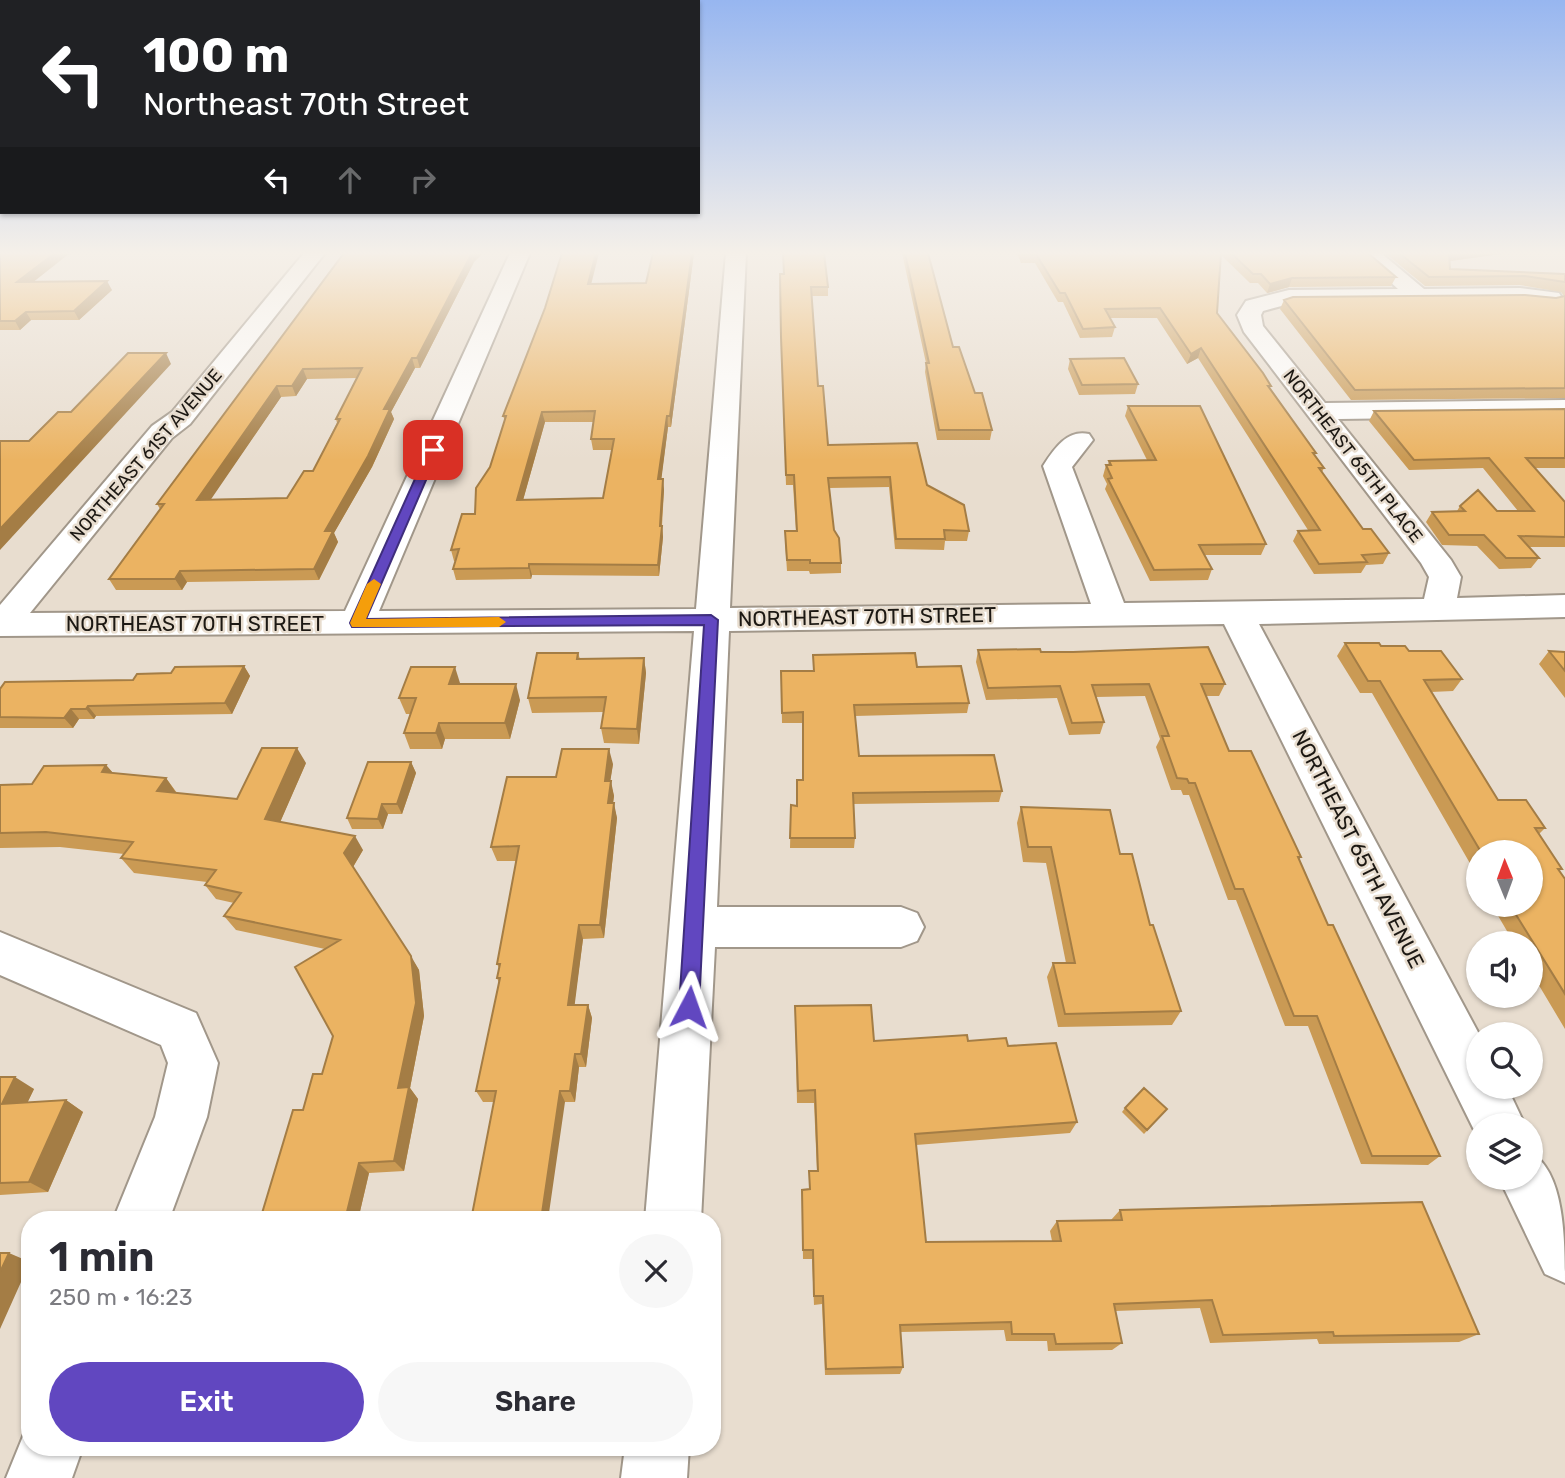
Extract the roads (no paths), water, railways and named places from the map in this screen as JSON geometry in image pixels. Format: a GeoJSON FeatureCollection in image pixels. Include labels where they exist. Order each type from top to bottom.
{"type":"FeatureCollection","features":[{"type":"Feature","properties":{"kind":"street","name":"NORTHEAST 61ST AVENUE"},"geometry":{"type":"LineString","coordinates":[[1,625],[162,432],[181,418],[260,322]]}},
{"type":"Feature","properties":{"kind":"street"},"geometry":{"type":"LineString","coordinates":[[357,623],[490,322]]}},
{"type":"Feature","properties":{"kind":"street"},"geometry":{"type":"LineString","coordinates":[[674,1211],[695,927],[711,620],[731,322]]}},
{"type":"Feature","properties":{"kind":"street","name":"NORTHEAST 65TH PLACE"},"geometry":{"type":"LineString","coordinates":[[1251,322],[1440,568],[1445,577],[1438,610]]}},
{"type":"Feature","properties":{"kind":"street"},"geometry":{"type":"LineString","coordinates":[[1317,411],[1565,408]]}},
{"type":"Feature","properties":{"kind":"street"},"geometry":{"type":"LineString","coordinates":[[1079,440],[1057,466],[1111,613]]}},
{"type":"Feature","properties":{"kind":"street","name":"NORTHEAST 70TH STREET"},"geometry":{"type":"LineString","coordinates":[[1,625],[711,620],[1565,606]]}},
{"type":"Feature","properties":{"kind":"street","name":"NORTHEAST 65TH AVENUE"},"geometry":{"type":"LineString","coordinates":[[1236,613],[1466,1061]]}},
{"type":"Feature","properties":{"kind":"street"},"geometry":{"type":"LineString","coordinates":[[695,927],[901,927]]}},
{"type":"Feature","properties":{"kind":"street"},"geometry":{"type":"LineString","coordinates":[[0,953],[179,1029],[192,1063],[181,1117],[144,1211]]}},
{"type":"Feature","properties":{"kind":"street"},"geometry":{"type":"LineString","coordinates":[[1532,1190],[1565,1254]]}},
{"type":"Feature","properties":{"kind":"street"},"geometry":{"type":"LineString","coordinates":[[39,1478],[48,1456]]}},
{"type":"Feature","properties":{"kind":"street"},"geometry":{"type":"LineString","coordinates":[[654,1478],[656,1456]]}}]}
